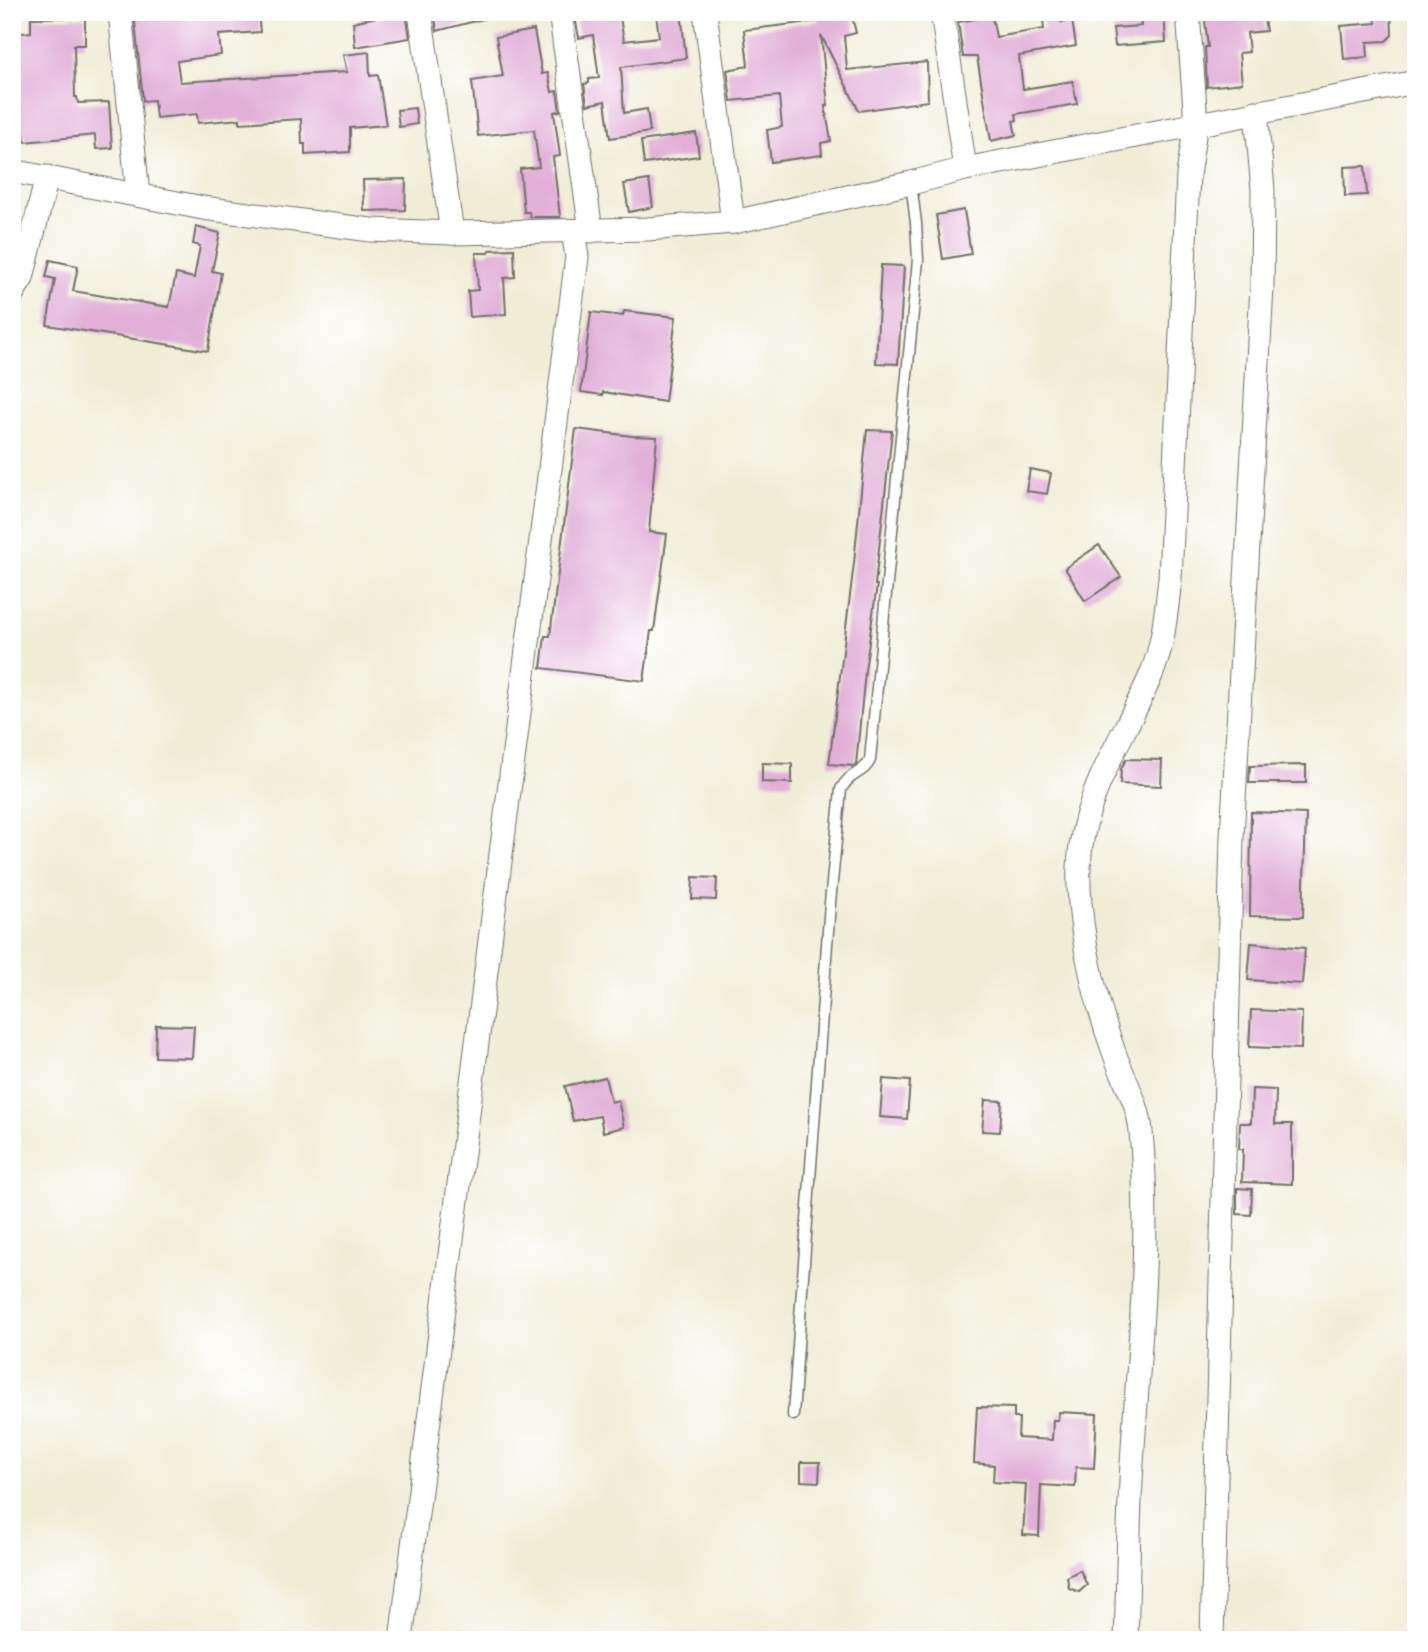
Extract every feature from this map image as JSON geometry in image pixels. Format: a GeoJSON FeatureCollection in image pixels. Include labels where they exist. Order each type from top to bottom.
{"type":"FeatureCollection","features":[{"type":"Feature","properties":{"kind":"street"},"geometry":{"type":"LineString","coordinates":[[120,12],[138,195]]}},
{"type":"Feature","properties":{"kind":"street"},"geometry":{"type":"LineString","coordinates":[[420,12],[452,233]]}},
{"type":"Feature","properties":{"kind":"street"},"geometry":{"type":"LineString","coordinates":[[401,1640],[577,247],[582,231],[560,12]]}},
{"type":"Feature","properties":{"kind":"street"},"geometry":{"type":"LineString","coordinates":[[705,12],[733,222]]}},
{"type":"Feature","properties":{"kind":"street"},"geometry":{"type":"LineString","coordinates":[[942,12],[965,169]]}},
{"type":"Feature","properties":{"kind":"street"},"geometry":{"type":"LineString","coordinates":[[1126,1640],[1131,1482],[1146,1255],[1141,1131],[1132,1094],[1102,1017],[1084,926],[1079,870],[1087,810],[1104,769],[1151,675],[1164,637],[1170,579],[1188,175],[1196,123],[1188,12]]}},
{"type":"Feature","properties":{"kind":"street"},"geometry":{"type":"LineString","coordinates":[[12,171],[203,208],[371,230],[452,233],[647,229],[733,222],[965,169],[1416,82]]}},
{"type":"Feature","properties":{"kind":"street"},"geometry":{"type":"LineString","coordinates":[[1212,1640],[1232,837],[1262,286],[1263,190],[1256,112]]}},
{"type":"Feature","properties":{"kind":"street"},"geometry":{"type":"LineString","coordinates":[[12,294],[22,278],[47,177]]}},
{"type":"Feature","properties":{"kind":"lane"},"geometry":{"type":"LineString","coordinates":[[793,1415],[830,904],[841,789],[846,779],[867,767],[870,760],[886,618],[918,260],[911,183]]}},
{"type":"Feature","properties":{"kind":"building"},"geometry":{"type":"Polygon","coordinates":[[[134,12],[258,12],[260,32],[219,35],[221,55],[177,61],[180,82],[347,72],[343,55],[369,52],[370,76],[378,75],[386,125],[350,128],[350,152],[305,155],[301,119],[240,123],[240,119],[198,123],[197,114],[156,118],[154,100],[143,101],[134,12]]]}},
{"type":"Feature","properties":{"kind":"building"},"geometry":{"type":"Polygon","coordinates":[[[390,12],[406,12],[410,38],[355,47],[353,22],[390,12]]]}},
{"type":"Feature","properties":{"kind":"building"},"geometry":{"type":"Polygon","coordinates":[[[434,12],[487,12],[487,18],[437,31],[434,12]]]}},
{"type":"Feature","properties":{"kind":"building"},"geometry":{"type":"Polygon","coordinates":[[[574,12],[619,12],[624,41],[659,37],[656,14],[681,12],[686,58],[621,67],[624,113],[647,109],[650,132],[610,138],[605,101],[587,105],[584,84],[589,83],[589,79],[599,78],[593,35],[579,38],[574,12]]]}},
{"type":"Feature","properties":{"kind":"building"},"geometry":{"type":"Polygon","coordinates":[[[817,12],[851,12],[856,33],[844,36],[847,70],[927,62],[928,101],[859,111],[821,35],[828,106],[825,106],[831,141],[821,143],[822,155],[771,162],[767,130],[782,127],[779,96],[731,101],[727,70],[748,66],[744,30],[819,21],[817,12]]]}},
{"type":"Feature","properties":{"kind":"building"},"geometry":{"type":"Polygon","coordinates":[[[1042,12],[1059,12],[1061,22],[1072,20],[1076,46],[1019,56],[1023,89],[1073,81],[1077,104],[1016,114],[1017,120],[1013,121],[1016,135],[991,141],[977,57],[963,57],[958,22],[992,16],[996,37],[1044,29],[1042,12]]]}},
{"type":"Feature","properties":{"kind":"building"},"geometry":{"type":"Polygon","coordinates":[[[1140,12],[1164,12],[1166,42],[1115,46],[1113,28],[1141,26],[1140,12]]]}},
{"type":"Feature","properties":{"kind":"building"},"geometry":{"type":"Polygon","coordinates":[[[1204,12],[1263,12],[1266,31],[1247,33],[1249,52],[1239,53],[1242,83],[1207,87],[1205,47],[1208,47],[1204,12]]]}},
{"type":"Feature","properties":{"kind":"building"},"geometry":{"type":"Polygon","coordinates":[[[1375,12],[1391,12],[1392,35],[1386,41],[1367,42],[1368,57],[1344,59],[1341,26],[1376,23],[1375,12]]]}},
{"type":"Feature","properties":{"kind":"building"},"geometry":{"type":"Polygon","coordinates":[[[85,17],[85,45],[74,45],[75,97],[78,103],[109,102],[112,148],[96,149],[95,135],[25,142],[24,135],[14,136],[12,34],[31,32],[31,18],[85,17]]]}},
{"type":"Feature","properties":{"kind":"building"},"geometry":{"type":"Polygon","coordinates":[[[534,30],[542,74],[548,73],[552,92],[557,91],[560,111],[554,112],[560,156],[553,157],[560,217],[530,217],[529,212],[524,212],[520,169],[539,167],[534,130],[478,136],[472,81],[503,76],[496,37],[534,30]]]}},
{"type":"Feature","properties":{"kind":"building"},"geometry":{"type":"Polygon","coordinates":[[[415,108],[417,124],[399,127],[397,110],[415,108]]]}},
{"type":"Feature","properties":{"kind":"building"},"geometry":{"type":"Polygon","coordinates":[[[696,133],[699,156],[644,164],[641,141],[696,133]]]}},
{"type":"Feature","properties":{"kind":"building"},"geometry":{"type":"Polygon","coordinates":[[[1365,166],[1367,195],[1345,196],[1344,167],[1365,166]]]}},
{"type":"Feature","properties":{"kind":"building"},"geometry":{"type":"Polygon","coordinates":[[[406,179],[405,210],[364,211],[363,180],[406,179]]]}},
{"type":"Feature","properties":{"kind":"building"},"geometry":{"type":"Polygon","coordinates":[[[649,180],[653,207],[629,212],[624,184],[649,180]]]}},
{"type":"Feature","properties":{"kind":"building"},"geometry":{"type":"Polygon","coordinates":[[[964,210],[971,254],[943,259],[936,215],[964,210]]]}},
{"type":"Feature","properties":{"kind":"building"},"geometry":{"type":"Polygon","coordinates":[[[196,227],[220,233],[212,271],[221,273],[208,351],[47,325],[55,279],[46,277],[50,260],[78,266],[73,291],[169,307],[176,274],[194,278],[200,246],[193,244],[196,227]]]}},
{"type":"Feature","properties":{"kind":"building"},"geometry":{"type":"Polygon","coordinates":[[[514,249],[515,277],[504,278],[506,314],[470,317],[468,291],[478,290],[476,253],[514,249]]]}},
{"type":"Feature","properties":{"kind":"building"},"geometry":{"type":"Polygon","coordinates":[[[881,265],[904,266],[898,364],[876,363],[881,265]]]}},
{"type":"Feature","properties":{"kind":"building"},"geometry":{"type":"Polygon","coordinates":[[[624,311],[676,317],[665,402],[603,392],[603,395],[581,392],[591,312],[623,316],[624,311]]]}},
{"type":"Feature","properties":{"kind":"building"},"geometry":{"type":"Polygon","coordinates":[[[576,429],[657,437],[649,532],[667,534],[654,631],[651,631],[644,681],[541,668],[545,636],[550,636],[576,429]]]}},
{"type":"Feature","properties":{"kind":"building"},"geometry":{"type":"Polygon","coordinates":[[[867,430],[892,431],[877,585],[856,765],[853,766],[829,764],[854,563],[867,430]]]}},
{"type":"Feature","properties":{"kind":"building"},"geometry":{"type":"Polygon","coordinates":[[[1030,469],[1051,473],[1047,494],[1026,491],[1030,469]]]}},
{"type":"Feature","properties":{"kind":"building"},"geometry":{"type":"Polygon","coordinates":[[[1099,545],[1121,577],[1085,601],[1065,568],[1099,545]]]}},
{"type":"Feature","properties":{"kind":"building"},"geometry":{"type":"Polygon","coordinates":[[[1126,759],[1162,760],[1161,786],[1120,784],[1121,769],[1126,759]]]}},
{"type":"Feature","properties":{"kind":"building"},"geometry":{"type":"Polygon","coordinates":[[[762,763],[792,764],[792,783],[762,782],[762,763]]]}},
{"type":"Feature","properties":{"kind":"building"},"geometry":{"type":"Polygon","coordinates":[[[1306,765],[1306,783],[1249,783],[1250,766],[1306,765]]]}},
{"type":"Feature","properties":{"kind":"building"},"geometry":{"type":"Polygon","coordinates":[[[1251,812],[1306,814],[1303,917],[1250,916],[1251,812]]]}},
{"type":"Feature","properties":{"kind":"building"},"geometry":{"type":"Polygon","coordinates":[[[693,877],[717,878],[716,900],[692,899],[693,877]]]}},
{"type":"Feature","properties":{"kind":"building"},"geometry":{"type":"Polygon","coordinates":[[[1251,943],[1305,948],[1302,984],[1248,980],[1251,943]]]}},
{"type":"Feature","properties":{"kind":"building"},"geometry":{"type":"Polygon","coordinates":[[[1251,1010],[1302,1012],[1301,1049],[1249,1047],[1251,1010]]]}},
{"type":"Feature","properties":{"kind":"building"},"geometry":{"type":"Polygon","coordinates":[[[156,1025],[194,1026],[192,1058],[155,1057],[156,1025]]]}},
{"type":"Feature","properties":{"kind":"building"},"geometry":{"type":"Polygon","coordinates":[[[605,1077],[611,1102],[618,1100],[624,1127],[603,1132],[600,1116],[573,1121],[565,1086],[605,1077]]]}},
{"type":"Feature","properties":{"kind":"building"},"geometry":{"type":"Polygon","coordinates":[[[883,1079],[910,1081],[907,1119],[880,1117],[883,1079]]]}},
{"type":"Feature","properties":{"kind":"building"},"geometry":{"type":"Polygon","coordinates":[[[1252,1089],[1276,1090],[1275,1124],[1292,1124],[1292,1184],[1242,1182],[1243,1149],[1239,1149],[1240,1123],[1251,1123],[1252,1089]]]}},
{"type":"Feature","properties":{"kind":"building"},"geometry":{"type":"Polygon","coordinates":[[[985,1100],[1002,1101],[1000,1132],[982,1131],[985,1100]]]}},
{"type":"Feature","properties":{"kind":"building"},"geometry":{"type":"Polygon","coordinates":[[[1237,1188],[1252,1189],[1251,1215],[1237,1214],[1237,1188]]]}},
{"type":"Feature","properties":{"kind":"building"},"geometry":{"type":"Polygon","coordinates":[[[977,1407],[1014,1408],[1014,1418],[1019,1418],[1018,1438],[1052,1440],[1053,1420],[1058,1420],[1059,1412],[1097,1414],[1094,1468],[1076,1467],[1075,1487],[1041,1485],[1039,1536],[1023,1535],[1026,1484],[993,1482],[994,1465],[974,1463],[977,1407]]]}},
{"type":"Feature","properties":{"kind":"building"},"geometry":{"type":"Polygon","coordinates":[[[801,1462],[820,1462],[819,1482],[801,1481],[801,1462]]]}},
{"type":"Feature","properties":{"kind":"building"},"geometry":{"type":"Polygon","coordinates":[[[1080,1570],[1087,1585],[1079,1592],[1069,1588],[1067,1577],[1080,1570]]]}}]}
